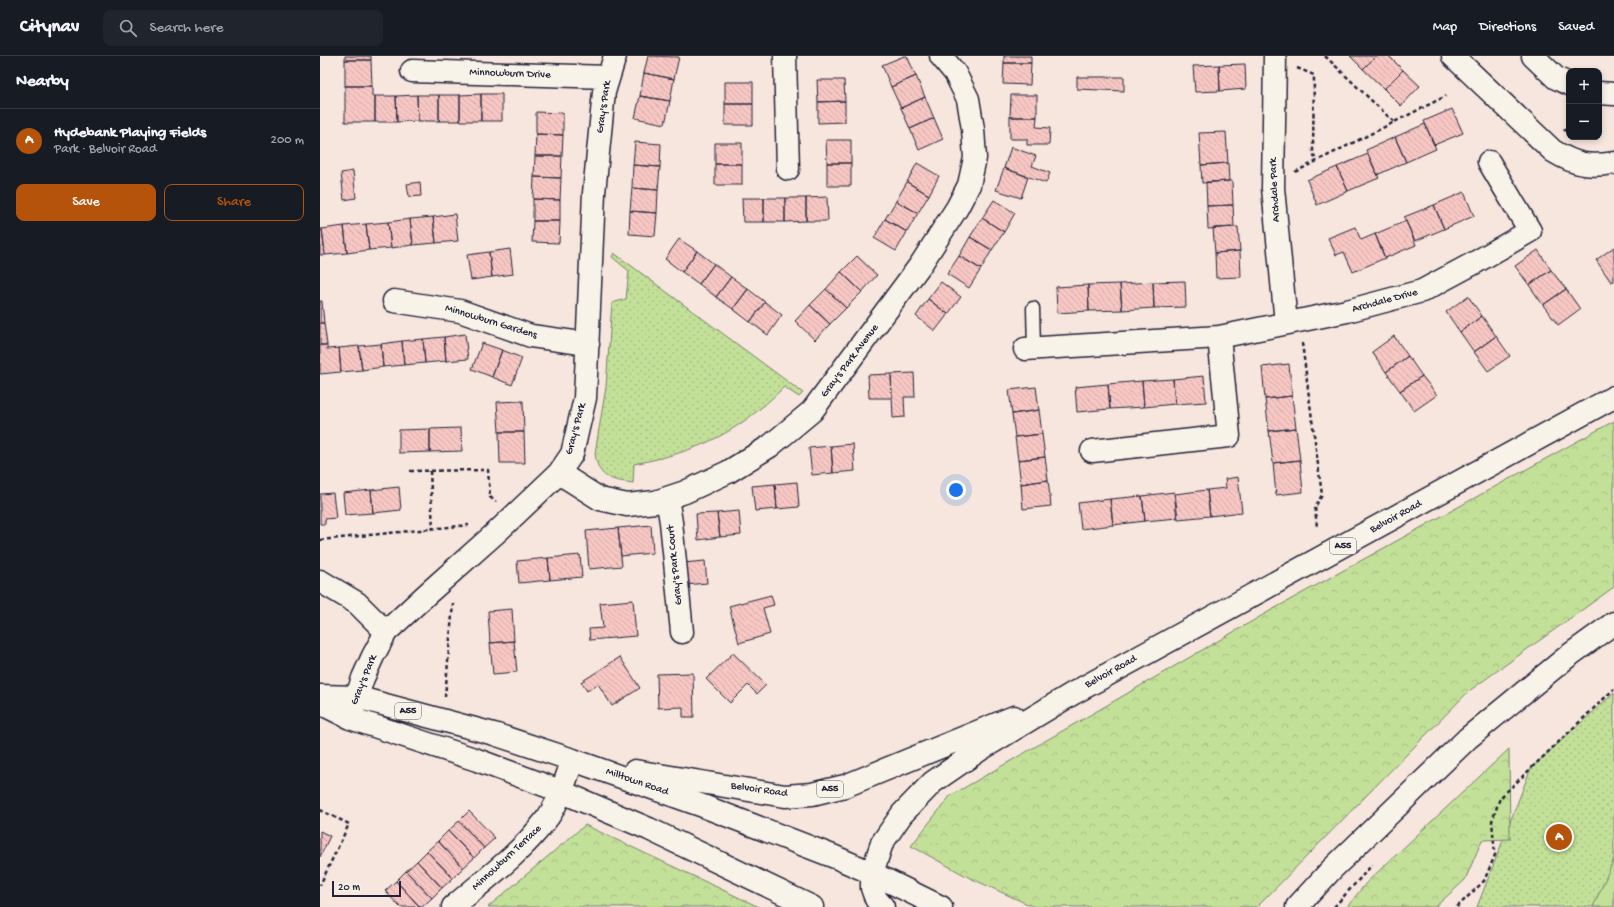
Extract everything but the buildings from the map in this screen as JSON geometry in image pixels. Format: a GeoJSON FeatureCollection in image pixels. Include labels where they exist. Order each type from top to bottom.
{"type":"FeatureCollection","features":[{"type":"Feature","properties":{"kind":"main road","name":"Gray's Park"},"geometry":{"type":"LineString","coordinates":[[350,718],[356,697],[373,656],[386,632],[506,524],[559,473],[572,454],[585,398],[594,193],[604,92],[615,56]]}},
{"type":"Feature","properties":{"kind":"main road"},"geometry":{"type":"LineString","coordinates":[[785,56],[788,169]]}},
{"type":"Feature","properties":{"kind":"main road","name":"Gray's Park Avenue"},"geometry":{"type":"LineString","coordinates":[[559,473],[600,499],[627,505],[655,502],[685,492],[728,472],[770,446],[812,411],[921,264],[957,208],[969,184],[975,158],[973,129],[968,99],[955,73],[941,56]]}},
{"type":"Feature","properties":{"kind":"main road","name":"Archdale Park"},"geometry":{"type":"LineString","coordinates":[[1275,56],[1274,183],[1293,322]]}},
{"type":"Feature","properties":{"kind":"main road"},"geometry":{"type":"LineString","coordinates":[[1453,56],[1554,151],[1565,159],[1580,164],[1596,166],[1614,163]]}},
{"type":"Feature","properties":{"kind":"main road"},"geometry":{"type":"LineString","coordinates":[[1533,56],[1556,78],[1566,83]]}},
{"type":"Feature","properties":{"kind":"main road","name":"Minnowburn Drive"},"geometry":{"type":"LineString","coordinates":[[412,71],[608,77]]}},
{"type":"Feature","properties":{"kind":"main road"},"geometry":{"type":"LineString","coordinates":[[1602,92],[1614,94]]}},
{"type":"Feature","properties":{"kind":"main road","name":"Archdale Drive"},"geometry":{"type":"LineString","coordinates":[[1030,349],[1219,337],[1347,311],[1422,291],[1530,231],[1489,162]]}},
{"type":"Feature","properties":{"kind":"main road","name":"Minnowburn Gardens"},"geometry":{"type":"LineString","coordinates":[[394,301],[460,311],[531,336],[588,344]]}},
{"type":"Feature","properties":{"kind":"main road"},"geometry":{"type":"LineString","coordinates":[[1092,451],[1229,436],[1219,337]]}},
{"type":"Feature","properties":{"kind":"main road","name":"Belvoir Road"},"geometry":{"type":"LineString","coordinates":[[872,873],[882,843],[902,814],[933,782],[981,749],[1072,694],[1614,397]]}},
{"type":"Feature","properties":{"kind":"main road","name":"Gray's Park Court"},"geometry":{"type":"LineString","coordinates":[[667,498],[671,522],[682,632]]}},
{"type":"Feature","properties":{"kind":"main road"},"geometry":{"type":"LineString","coordinates":[[320,581],[356,603],[386,632]]}},
{"type":"Feature","properties":{"kind":"main road"},"geometry":{"type":"LineString","coordinates":[[1297,907],[1332,869],[1468,738],[1567,657],[1614,623]]}},
{"type":"Feature","properties":{"kind":"main road","name":"Belvoir Road"},"geometry":{"type":"LineString","coordinates":[[573,760],[785,796],[812,794],[845,786],[1072,694]]}},
{"type":"Feature","properties":{"kind":"main road","name":"Milltown Road"},"geometry":{"type":"LineString","coordinates":[[320,696],[356,697],[494,734],[573,760],[703,806],[872,873],[941,907]]}},
{"type":"Feature","properties":{"kind":"main road","name":"A55"},"geometry":{"type":"LineString","coordinates":[[320,703],[350,718],[477,760],[560,791],[649,829],[812,907]]}},
{"type":"Feature","properties":{"kind":"main road","name":"Minnowburn Terrace"},"geometry":{"type":"LineString","coordinates":[[453,907],[525,844],[546,821],[573,760]]}},
{"type":"Feature","properties":{"kind":"main road"},"geometry":{"type":"LineString","coordinates":[[872,873],[872,888],[876,899],[882,907]]}},
{"type":"Feature","properties":{"kind":"lane"},"geometry":{"type":"LineString","coordinates":[[1030,349],[1033,308]]}},
{"type":"Feature","properties":{"kind":"path"},"geometry":{"type":"LineString","coordinates":[[1325,56],[1394,122]]}},
{"type":"Feature","properties":{"kind":"path"},"geometry":{"type":"LineString","coordinates":[[1295,68],[1314,75],[1313,152],[1316,161]]}},
{"type":"Feature","properties":{"kind":"path"},"geometry":{"type":"LineString","coordinates":[[1274,183],[1446,96]]}},
{"type":"Feature","properties":{"kind":"path"},"geometry":{"type":"LineString","coordinates":[[1293,322],[1322,495],[1315,507],[1317,528]]}},
{"type":"Feature","properties":{"kind":"path"},"geometry":{"type":"LineString","coordinates":[[320,540],[474,525],[506,524],[490,497],[488,470],[410,471]]}},
{"type":"Feature","properties":{"kind":"path"},"geometry":{"type":"LineString","coordinates":[[430,471],[433,529]]}},
{"type":"Feature","properties":{"kind":"path"},"geometry":{"type":"LineString","coordinates":[[444,700],[456,568]]}},
{"type":"Feature","properties":{"kind":"path"},"geometry":{"type":"LineString","coordinates":[[1457,907],[1484,881],[1496,855],[1492,821],[1500,798],[1614,689]]}},
{"type":"Feature","properties":{"kind":"path"},"geometry":{"type":"LineString","coordinates":[[320,810],[349,824],[320,885]]}},
{"type":"Feature","properties":{"kind":"green space"},"geometry":{"type":"Polygon","coordinates":[[[614,253],[803,393],[799,397],[784,387],[750,417],[733,429],[716,438],[679,453],[634,464],[633,483],[618,481],[607,477],[599,468],[595,453],[606,387],[612,303],[626,299],[629,271],[612,257],[614,253]]]}},
{"type":"Feature","properties":{"kind":"green space"},"geometry":{"type":"Polygon","coordinates":[[[1614,421],[1614,587],[1469,691],[1257,907],[1034,907],[970,878],[911,846],[950,796],[1268,612],[1614,421]]]}},
{"type":"Feature","properties":{"kind":"green space"},"geometry":{"type":"Polygon","coordinates":[[[1614,693],[1614,907],[1477,907],[1531,768],[1614,693]]]}},
{"type":"Feature","properties":{"kind":"green space"},"geometry":{"type":"Polygon","coordinates":[[[1509,749],[1510,839],[1482,840],[1465,880],[1435,907],[1347,907],[1366,883],[1509,749]]]}},
{"type":"Feature","properties":{"kind":"green space"},"geometry":{"type":"Polygon","coordinates":[[[585,825],[759,907],[488,907],[585,825]]]}},
{"type":"Feature","properties":{"kind":"green space"},"geometry":{"type":"Polygon","coordinates":[[[1614,859],[1614,907],[1593,907],[1614,859]]]}},
{"type":"Feature","properties":{"kind":"place","name":"Hydebank Playing Fields"},"geometry":{"type":"Point","coordinates":[1559,837]}}]}
